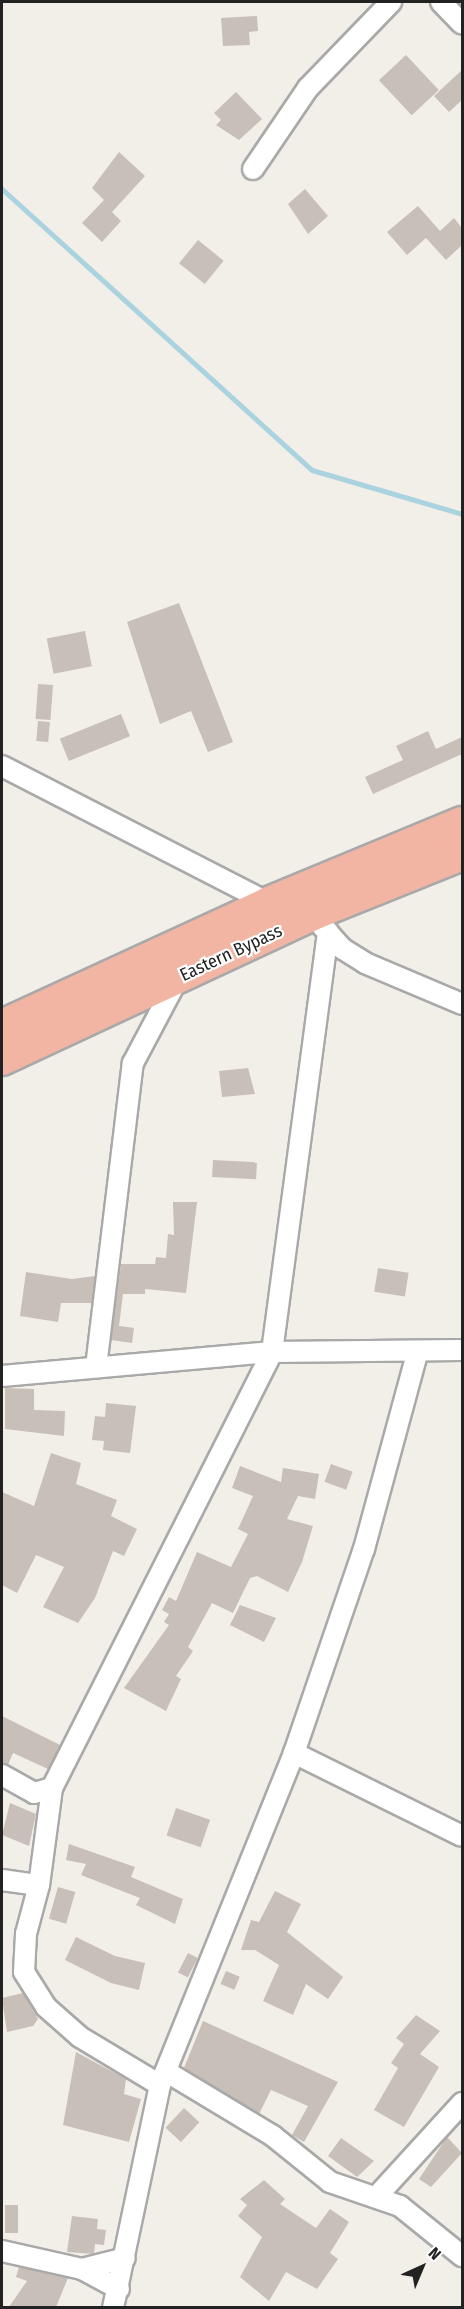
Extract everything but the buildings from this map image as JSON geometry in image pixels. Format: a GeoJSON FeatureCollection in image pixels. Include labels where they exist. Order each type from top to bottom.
{"type":"FeatureCollection","features":[{"type":"Feature","properties":{"kind":"highway","name":"Eastern Bypass"},"geometry":{"type":"LineString","coordinates":[[2,1026],[269,903],[462,823]]}},
{"type":"Feature","properties":{"kind":"highway","name":"Eastern Bypass"},"geometry":{"type":"LineString","coordinates":[[2,1059],[178,978],[320,923],[462,854]]}},
{"type":"Feature","properties":{"kind":"street"},"geometry":{"type":"LineString","coordinates":[[253,169],[308,88],[391,2]]}},
{"type":"Feature","properties":{"kind":"street"},"geometry":{"type":"LineString","coordinates":[[441,2],[462,24]]}},
{"type":"Feature","properties":{"kind":"street"},"geometry":{"type":"LineString","coordinates":[[2,766],[269,903]]}},
{"type":"Feature","properties":{"kind":"street"},"geometry":{"type":"LineString","coordinates":[[320,923],[365,963],[462,1004]]}},
{"type":"Feature","properties":{"kind":"street"},"geometry":{"type":"LineString","coordinates":[[320,923],[272,1352],[52,1788],[39,1885],[26,1934],[24,1972],[46,2007],[80,2037],[273,2136],[330,2182],[378,2195],[462,2256]]}},
{"type":"Feature","properties":{"kind":"street"},"geometry":{"type":"LineString","coordinates":[[96,1367],[133,1063],[178,978]]}},
{"type":"Feature","properties":{"kind":"street"},"geometry":{"type":"LineString","coordinates":[[2,1376],[272,1352],[417,1354],[462,1350]]}},
{"type":"Feature","properties":{"kind":"street"},"geometry":{"type":"LineString","coordinates":[[82,2269],[116,2298],[164,2079],[294,1753],[364,1549],[417,1354]]}},
{"type":"Feature","properties":{"kind":"street"},"geometry":{"type":"LineString","coordinates":[[294,1753],[462,1836]]}},
{"type":"Feature","properties":{"kind":"street"},"geometry":{"type":"LineString","coordinates":[[2,1775],[34,1793],[52,1788]]}},
{"type":"Feature","properties":{"kind":"street"},"geometry":{"type":"LineString","coordinates":[[2,1880],[39,1885]]}},
{"type":"Feature","properties":{"kind":"street"},"geometry":{"type":"LineString","coordinates":[[378,2195],[460,2108]]}},
{"type":"Feature","properties":{"kind":"street"},"geometry":{"type":"LineString","coordinates":[[2,2251],[82,2269],[125,2258]]}},
{"type":"Feature","properties":{"kind":"waterway"},"geometry":{"type":"LineString","coordinates":[[2,189],[312,470],[462,514]]}}]}
